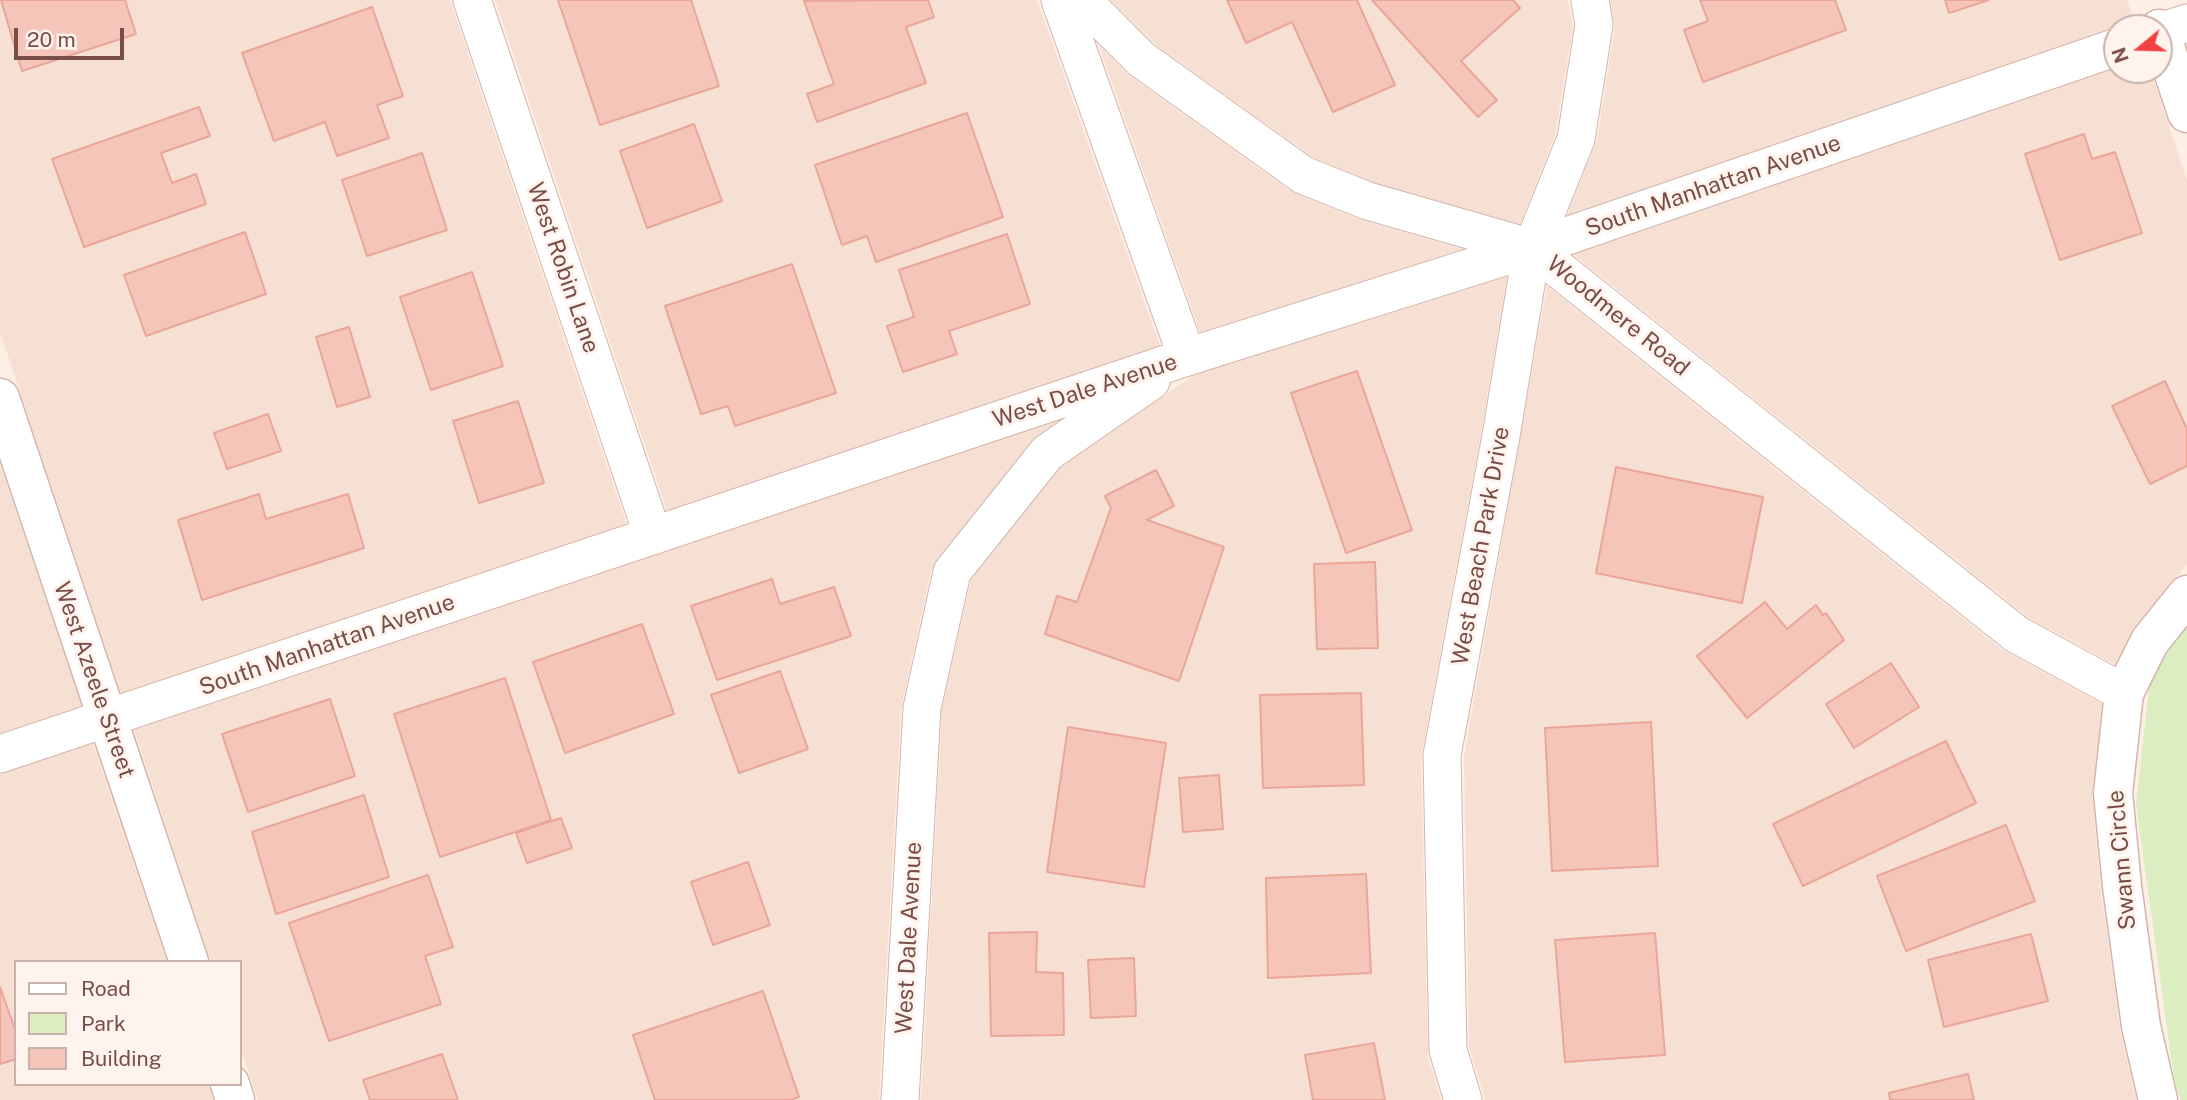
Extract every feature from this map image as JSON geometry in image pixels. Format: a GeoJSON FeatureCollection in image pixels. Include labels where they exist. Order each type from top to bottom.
{"type":"FeatureCollection","features":[{"type":"Feature","properties":{"kind":"street","name":"West Robin Lane"},"geometry":{"type":"LineString","coordinates":[[472,0],[653,536]]}},
{"type":"Feature","properties":{"kind":"street"},"geometry":{"type":"LineString","coordinates":[[1060,0],[1186,357]]}},
{"type":"Feature","properties":{"kind":"street","name":"Woodmere Road"},"geometry":{"type":"LineString","coordinates":[[1082,0],[1141,59],[1303,175],[1368,201],[1532,248],[2016,634],[2124,693]]}},
{"type":"Feature","properties":{"kind":"street","name":"West Beach Park Drive"},"geometry":{"type":"LineString","coordinates":[[1463,1100],[1448,1050],[1442,755],[1501,436],[1532,248],[1576,139],[1594,25],[1590,0]]}},
{"type":"Feature","properties":{"kind":"street","name":"South Manhattan Avenue"},"geometry":{"type":"LineString","coordinates":[[1186,357],[1532,248],[2103,52]]}},
{"type":"Feature","properties":{"kind":"street"},"geometry":{"type":"LineString","coordinates":[[2173,72],[2187,113]]}},
{"type":"Feature","properties":{"kind":"street","name":"West Dale Avenue"},"geometry":{"type":"LineString","coordinates":[[653,536],[1186,357]]}},
{"type":"Feature","properties":{"kind":"street","name":"West Dale Avenue"},"geometry":{"type":"LineString","coordinates":[[900,1100],[922,708],[952,572],[1046,453],[1186,357]]}},
{"type":"Feature","properties":{"kind":"street","name":"West Azeele Street"},"geometry":{"type":"LineString","coordinates":[[0,398],[188,960]]}},
{"type":"Feature","properties":{"kind":"street","name":"South Manhattan Avenue"},"geometry":{"type":"LineString","coordinates":[[0,754],[653,536]]}},
{"type":"Feature","properties":{"kind":"street","name":"Swann Circle"},"geometry":{"type":"LineString","coordinates":[[2158,1100],[2141,1026],[2122,886],[2113,793],[2124,693],[2150,641],[2187,595]]}},
{"type":"Feature","properties":{"kind":"shaded area"},"geometry":{"type":"Polygon","coordinates":[[[0,0],[450,0],[627,525],[121,694],[0,332],[0,0]]]}},
{"type":"Feature","properties":{"kind":"shaded area"},"geometry":{"type":"Polygon","coordinates":[[[495,0],[1037,0],[1160,346],[667,511],[495,0]]]}},
{"type":"Feature","properties":{"kind":"shaded area"},"geometry":{"type":"Polygon","coordinates":[[[1111,0],[1568,0],[1573,27],[1555,135],[1520,224],[1377,184],[1314,158],[1156,45],[1111,0]]]}},
{"type":"Feature","properties":{"kind":"shaded area"},"geometry":{"type":"Polygon","coordinates":[[[1610,0],[2127,0],[2132,14],[2103,14],[2103,32],[1567,216],[1597,140],[1615,27],[1610,0]]]}},
{"type":"Feature","properties":{"kind":"shaded area"},"geometry":{"type":"Polygon","coordinates":[[[1099,46],[1127,74],[1289,190],[1361,220],[1465,250],[1200,332],[1099,46]]]}},
{"type":"Feature","properties":{"kind":"shaded area"},"geometry":{"type":"Polygon","coordinates":[[[2103,72],[2103,84],[2155,84],[2187,180],[2187,564],[2131,634],[2116,665],[2029,618],[1573,254],[2103,72]]]}},
{"type":"Feature","properties":{"kind":"shaded area"},"geometry":{"type":"Polygon","coordinates":[[[1507,276],[1481,434],[1421,757],[1428,1057],[1441,1100],[921,1100],[942,709],[971,579],[1061,466],[1196,374],[1507,276]]]}},
{"type":"Feature","properties":{"kind":"shaded area"},"geometry":{"type":"Polygon","coordinates":[[[1547,286],[2001,649],[2102,704],[2092,796],[2101,890],[2120,1029],[2136,1100],[1485,1100],[1469,1046],[1464,756],[1547,286]]]}},
{"type":"Feature","properties":{"kind":"shaded area"},"geometry":{"type":"Polygon","coordinates":[[[1064,418],[1030,443],[931,570],[901,709],[879,1100],[258,1100],[242,1052],[242,960],[210,960],[134,730],[1064,418]]]}},
{"type":"Feature","properties":{"kind":"shaded area"},"geometry":{"type":"Polygon","coordinates":[[[0,465],[82,707],[0,734],[0,465]]]}},
{"type":"Feature","properties":{"kind":"shaded area"},"geometry":{"type":"Polygon","coordinates":[[[93,743],[166,960],[14,960],[14,1086],[209,1086],[213,1100],[0,1100],[0,773],[93,743]]]}},
{"type":"Feature","properties":{"kind":"green space"},"geometry":{"type":"Polygon","coordinates":[[[2187,625],[2187,1100],[2181,1100],[2174,1079],[2136,804],[2152,662],[2187,625]]]}},
{"type":"Feature","properties":{"kind":"building"},"geometry":{"type":"Polygon","coordinates":[[[1,0],[125,0],[136,34],[22,71],[1,0]]]}},
{"type":"Feature","properties":{"kind":"building"},"geometry":{"type":"Polygon","coordinates":[[[558,0],[691,0],[719,86],[600,125],[558,0]]]}},
{"type":"Feature","properties":{"kind":"building"},"geometry":{"type":"Polygon","coordinates":[[[928,0],[934,17],[906,27],[926,83],[817,122],[807,94],[834,84],[804,1],[928,0]]]}},
{"type":"Feature","properties":{"kind":"building"},"geometry":{"type":"Polygon","coordinates":[[[1227,0],[1357,0],[1395,85],[1333,112],[1292,22],[1246,43],[1227,0]]]}},
{"type":"Feature","properties":{"kind":"building"},"geometry":{"type":"Polygon","coordinates":[[[1372,0],[1513,0],[1520,8],[1461,61],[1497,100],[1478,117],[1372,0]]]}},
{"type":"Feature","properties":{"kind":"building"},"geometry":{"type":"Polygon","coordinates":[[[1700,0],[1835,0],[1846,30],[1703,82],[1684,30],[1708,21],[1700,0]]]}},
{"type":"Feature","properties":{"kind":"building"},"geometry":{"type":"Polygon","coordinates":[[[1945,0],[1989,0],[1949,13],[1945,0]]]}},
{"type":"Feature","properties":{"kind":"building"},"geometry":{"type":"Polygon","coordinates":[[[372,7],[403,96],[377,105],[389,138],[337,156],[325,122],[274,141],[242,53],[372,7]]]}},
{"type":"Feature","properties":{"kind":"building"},"geometry":{"type":"Polygon","coordinates":[[[199,107],[210,136],[161,153],[172,183],[196,174],[206,204],[84,247],[52,159],[199,107]]]}},
{"type":"Feature","properties":{"kind":"building"},"geometry":{"type":"Polygon","coordinates":[[[967,113],[1003,217],[876,262],[867,236],[842,245],[815,165],[967,113]]]}},
{"type":"Feature","properties":{"kind":"building"},"geometry":{"type":"Polygon","coordinates":[[[694,124],[722,201],[647,228],[620,151],[694,124]]]}},
{"type":"Feature","properties":{"kind":"building"},"geometry":{"type":"Polygon","coordinates":[[[2084,134],[2092,159],[2115,152],[2142,233],[2060,260],[2025,154],[2084,134]]]}},
{"type":"Feature","properties":{"kind":"building"},"geometry":{"type":"Polygon","coordinates":[[[422,153],[447,230],[367,256],[342,180],[422,153]]]}},
{"type":"Feature","properties":{"kind":"building"},"geometry":{"type":"Polygon","coordinates":[[[245,232],[266,294],[146,336],[124,275],[245,232]]]}},
{"type":"Feature","properties":{"kind":"building"},"geometry":{"type":"Polygon","coordinates":[[[1007,234],[1030,304],[949,331],[957,354],[903,372],[887,326],[914,317],[899,270],[1007,234]]]}},
{"type":"Feature","properties":{"kind":"building"},"geometry":{"type":"Polygon","coordinates":[[[792,264],[836,393],[735,426],[728,406],[701,414],[665,306],[792,264]]]}},
{"type":"Feature","properties":{"kind":"building"},"geometry":{"type":"Polygon","coordinates":[[[472,272],[503,366],[431,390],[400,297],[472,272]]]}},
{"type":"Feature","properties":{"kind":"building"},"geometry":{"type":"Polygon","coordinates":[[[349,327],[370,397],[337,407],[316,337],[349,327]]]}},
{"type":"Feature","properties":{"kind":"building"},"geometry":{"type":"Polygon","coordinates":[[[1357,371],[1412,530],[1346,553],[1291,393],[1357,371]]]}},
{"type":"Feature","properties":{"kind":"building"},"geometry":{"type":"Polygon","coordinates":[[[2165,381],[2187,429],[2187,466],[2150,484],[2112,406],[2165,381]]]}},
{"type":"Feature","properties":{"kind":"building"},"geometry":{"type":"Polygon","coordinates":[[[518,401],[544,483],[479,503],[453,421],[518,401]]]}},
{"type":"Feature","properties":{"kind":"building"},"geometry":{"type":"Polygon","coordinates":[[[268,414],[281,451],[227,469],[214,433],[268,414]]]}},
{"type":"Feature","properties":{"kind":"building"},"geometry":{"type":"Polygon","coordinates":[[[1616,467],[1763,497],[1742,603],[1596,573],[1616,467]]]}},
{"type":"Feature","properties":{"kind":"building"},"geometry":{"type":"Polygon","coordinates":[[[1156,470],[1174,506],[1147,520],[1224,547],[1179,681],[1045,634],[1057,596],[1077,602],[1111,508],[1105,496],[1156,470]]]}},
{"type":"Feature","properties":{"kind":"building"},"geometry":{"type":"Polygon","coordinates":[[[259,494],[266,519],[348,494],[364,548],[202,600],[178,520],[259,494]]]}},
{"type":"Feature","properties":{"kind":"building"},"geometry":{"type":"Polygon","coordinates":[[[1375,562],[1378,648],[1317,649],[1314,564],[1375,562]]]}},
{"type":"Feature","properties":{"kind":"building"},"geometry":{"type":"Polygon","coordinates":[[[772,579],[780,604],[834,587],[851,636],[717,680],[691,606],[772,579]]]}},
{"type":"Feature","properties":{"kind":"building"},"geometry":{"type":"Polygon","coordinates":[[[1765,602],[1787,629],[1816,605],[1823,615],[1826,613],[1844,640],[1747,718],[1697,656],[1765,602]]]}},
{"type":"Feature","properties":{"kind":"building"},"geometry":{"type":"Polygon","coordinates":[[[642,624],[674,714],[565,753],[533,662],[642,624]]]}},
{"type":"Feature","properties":{"kind":"building"},"geometry":{"type":"Polygon","coordinates":[[[1891,663],[1919,707],[1854,748],[1826,704],[1891,663]]]}},
{"type":"Feature","properties":{"kind":"building"},"geometry":{"type":"Polygon","coordinates":[[[780,671],[808,749],[739,773],[711,695],[780,671]]]}},
{"type":"Feature","properties":{"kind":"building"},"geometry":{"type":"Polygon","coordinates":[[[505,678],[551,820],[440,857],[394,714],[505,678]]]}},
{"type":"Feature","properties":{"kind":"building"},"geometry":{"type":"Polygon","coordinates":[[[1361,693],[1364,785],[1263,788],[1260,695],[1361,693]]]}},
{"type":"Feature","properties":{"kind":"building"},"geometry":{"type":"Polygon","coordinates":[[[330,699],[355,776],[248,812],[222,734],[330,699]]]}},
{"type":"Feature","properties":{"kind":"building"},"geometry":{"type":"Polygon","coordinates":[[[1651,722],[1658,866],[1552,871],[1545,728],[1651,722]]]}},
{"type":"Feature","properties":{"kind":"building"},"geometry":{"type":"Polygon","coordinates":[[[1068,727],[1166,743],[1144,887],[1047,872],[1068,727]]]}},
{"type":"Feature","properties":{"kind":"building"},"geometry":{"type":"Polygon","coordinates":[[[1946,741],[1976,803],[1803,886],[1773,824],[1946,741]]]}},
{"type":"Feature","properties":{"kind":"building"},"geometry":{"type":"Polygon","coordinates":[[[1219,775],[1223,829],[1183,832],[1179,778],[1219,775]]]}},
{"type":"Feature","properties":{"kind":"building"},"geometry":{"type":"Polygon","coordinates":[[[364,795],[389,877],[276,914],[252,832],[364,795]]]}},
{"type":"Feature","properties":{"kind":"building"},"geometry":{"type":"Polygon","coordinates":[[[561,818],[572,848],[527,863],[516,833],[561,818]]]}},
{"type":"Feature","properties":{"kind":"building"},"geometry":{"type":"Polygon","coordinates":[[[2006,825],[2035,901],[1906,951],[1877,876],[2006,825]]]}},
{"type":"Feature","properties":{"kind":"building"},"geometry":{"type":"Polygon","coordinates":[[[748,862],[770,925],[713,945],[691,882],[748,862]]]}},
{"type":"Feature","properties":{"kind":"building"},"geometry":{"type":"Polygon","coordinates":[[[1366,874],[1371,973],[1268,978],[1266,878],[1366,874]]]}},
{"type":"Feature","properties":{"kind":"building"},"geometry":{"type":"Polygon","coordinates":[[[428,875],[453,947],[425,956],[441,1004],[329,1041],[289,923],[428,875]]]}},
{"type":"Feature","properties":{"kind":"building"},"geometry":{"type":"Polygon","coordinates":[[[1037,932],[1036,972],[1063,973],[1064,1035],[991,1036],[989,933],[1037,932]]]}},
{"type":"Feature","properties":{"kind":"building"},"geometry":{"type":"Polygon","coordinates":[[[1655,933],[1665,1055],[1565,1062],[1555,940],[1655,933]]]}},
{"type":"Feature","properties":{"kind":"building"},"geometry":{"type":"Polygon","coordinates":[[[2031,934],[2048,1001],[1944,1027],[1928,960],[2031,934]]]}},
{"type":"Feature","properties":{"kind":"building"},"geometry":{"type":"Polygon","coordinates":[[[1134,958],[1136,1016],[1091,1018],[1088,960],[1134,958]]]}},
{"type":"Feature","properties":{"kind":"building"},"geometry":{"type":"Polygon","coordinates":[[[0,987],[14,1026],[14,1060],[0,1064],[0,987]]]}},
{"type":"Feature","properties":{"kind":"building"},"geometry":{"type":"Polygon","coordinates":[[[763,991],[799,1097],[790,1100],[655,1100],[633,1035],[763,991]]]}},
{"type":"Feature","properties":{"kind":"building"},"geometry":{"type":"Polygon","coordinates":[[[1374,1043],[1385,1100],[1313,1100],[1305,1055],[1374,1043]]]}},
{"type":"Feature","properties":{"kind":"building"},"geometry":{"type":"Polygon","coordinates":[[[442,1054],[458,1100],[370,1100],[363,1080],[442,1054]]]}},
{"type":"Feature","properties":{"kind":"building"},"geometry":{"type":"Polygon","coordinates":[[[1968,1074],[1974,1100],[1890,1100],[1889,1093],[1968,1074]]]}}]}
